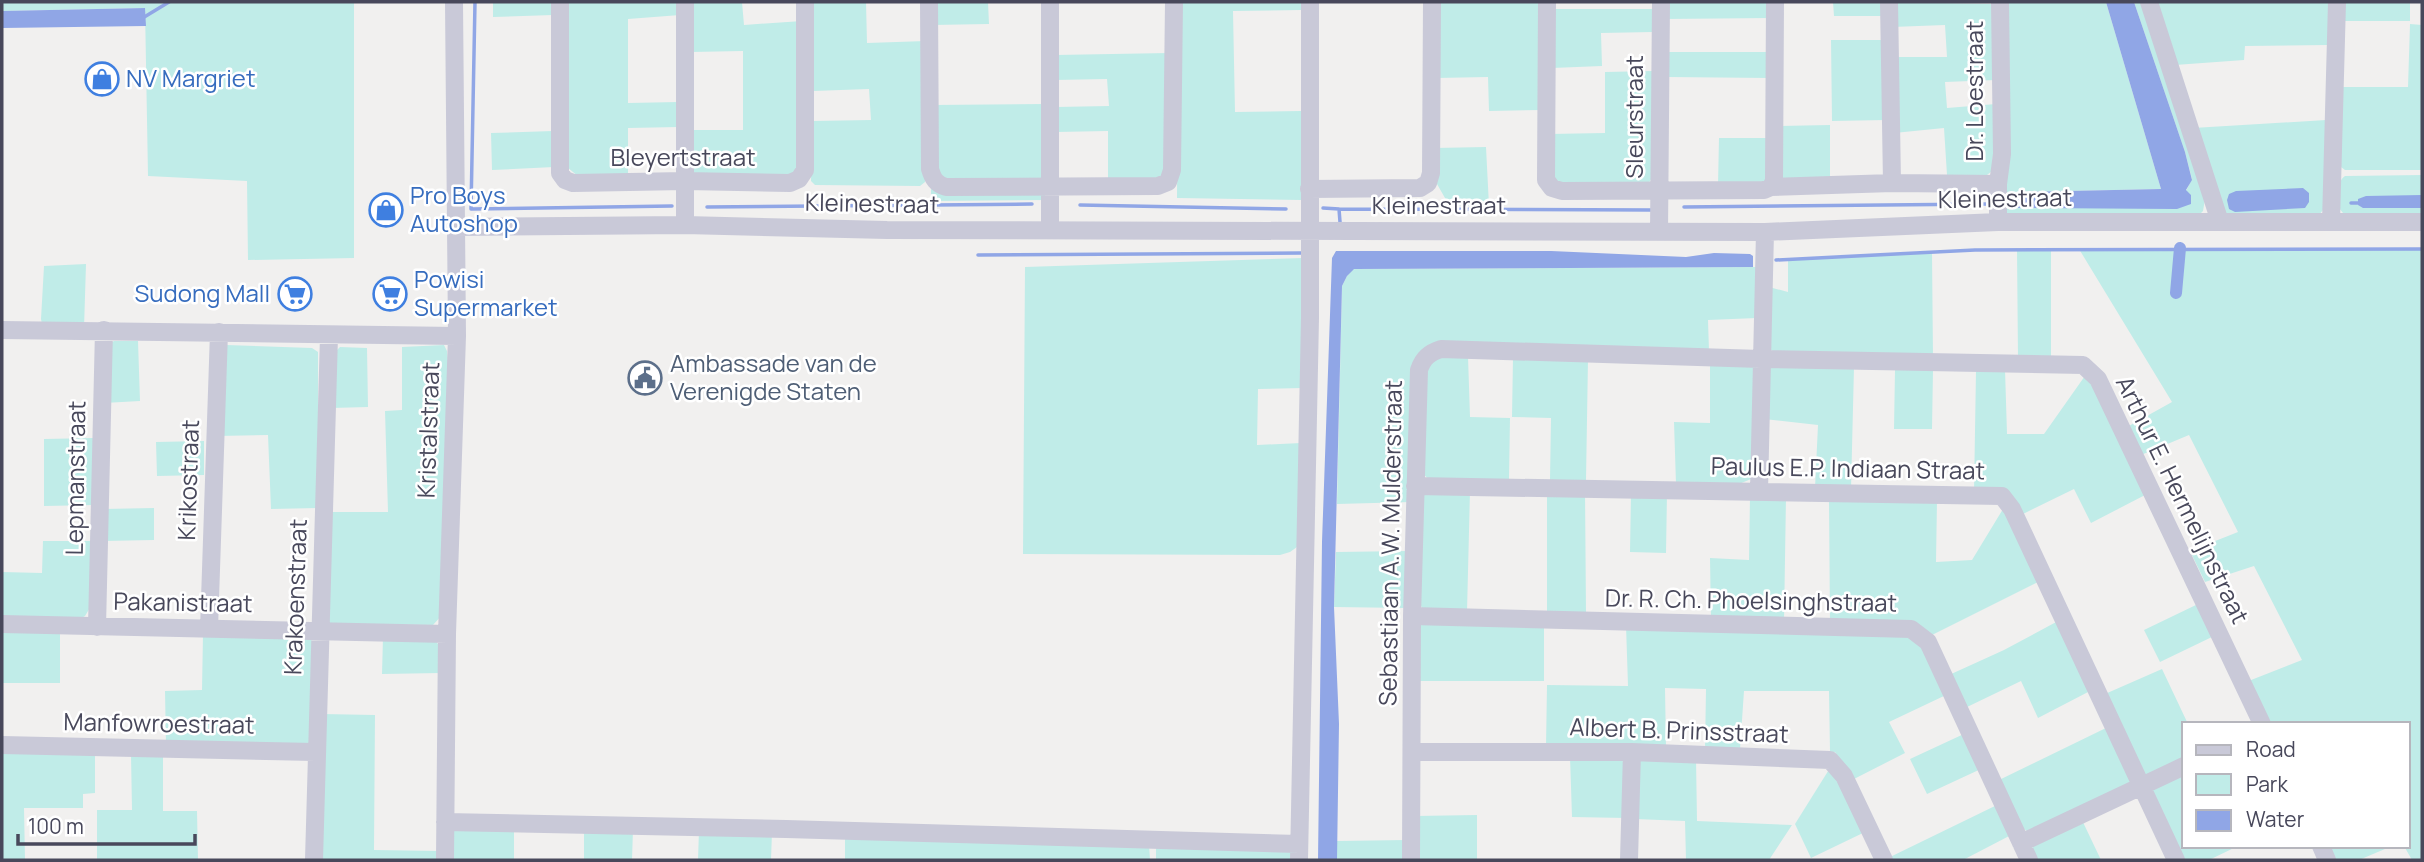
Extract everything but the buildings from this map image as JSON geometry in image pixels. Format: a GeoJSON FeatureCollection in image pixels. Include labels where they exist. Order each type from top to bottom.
{"type":"FeatureCollection","features":[{"type":"Feature","properties":{"kind":"street","name":"Kristalstraat"},"geometry":{"type":"LineString","coordinates":[[445,860],[447,634],[457,336],[454,2]]}},
{"type":"Feature","properties":{"kind":"street","name":"Bleyertstraat"},"geometry":{"type":"LineString","coordinates":[[560,2],[560,173],[565,180],[573,183],[790,183],[799,179],[805,170],[805,2]]}},
{"type":"Feature","properties":{"kind":"street"},"geometry":{"type":"LineString","coordinates":[[685,2],[685,225]]}},
{"type":"Feature","properties":{"kind":"street"},"geometry":{"type":"LineString","coordinates":[[929,2],[930,169],[939,185],[946,187],[1158,186],[1168,182],[1172,170],[1174,2]]}},
{"type":"Feature","properties":{"kind":"street"},"geometry":{"type":"LineString","coordinates":[[1050,2],[1050,229]]}},
{"type":"Feature","properties":{"kind":"street"},"geometry":{"type":"LineString","coordinates":[[445,822],[786,829],[1299,852],[1310,230],[1310,2]]}},
{"type":"Feature","properties":{"kind":"street"},"geometry":{"type":"LineString","coordinates":[[1309,189],[1420,188],[1428,183],[1431,173],[1432,2]]}},
{"type":"Feature","properties":{"kind":"street"},"geometry":{"type":"LineString","coordinates":[[1547,2],[1546,180],[1552,188],[1562,191],[1764,190],[1771,187],[1892,183],[1998,184]]}},
{"type":"Feature","properties":{"kind":"street","name":"Sleurstraat"},"geometry":{"type":"LineString","coordinates":[[1659,232],[1661,2]]}},
{"type":"Feature","properties":{"kind":"street"},"geometry":{"type":"LineString","coordinates":[[1771,187],[1774,181],[1775,2]]}},
{"type":"Feature","properties":{"kind":"street"},"geometry":{"type":"LineString","coordinates":[[1889,2],[1892,183]]}},
{"type":"Feature","properties":{"kind":"street","name":"Dr. Loestraat"},"geometry":{"type":"LineString","coordinates":[[1998,222],[1998,184],[2002,154],[2000,2]]}},
{"type":"Feature","properties":{"kind":"street"},"geometry":{"type":"LineString","coordinates":[[2149,2],[2220,222]]}},
{"type":"Feature","properties":{"kind":"street"},"geometry":{"type":"LineString","coordinates":[[2331,222],[2337,2]]}},
{"type":"Feature","properties":{"kind":"street","name":"Kleinestraat"},"geometry":{"type":"LineString","coordinates":[[455,227],[685,225],[887,230],[1765,232],[1998,222],[2422,222]]}},
{"type":"Feature","properties":{"kind":"street"},"geometry":{"type":"LineString","coordinates":[[1759,491],[1765,232]]}},
{"type":"Feature","properties":{"kind":"street"},"geometry":{"type":"LineString","coordinates":[[2,330],[457,336]]}},
{"type":"Feature","properties":{"kind":"street","name":"Lepmanstraat"},"geometry":{"type":"LineString","coordinates":[[97,626],[104,330]]}},
{"type":"Feature","properties":{"kind":"street","name":"Krikostraat"},"geometry":{"type":"LineString","coordinates":[[209,629],[219,332]]}},
{"type":"Feature","properties":{"kind":"street","name":"Krakoenstraat"},"geometry":{"type":"LineString","coordinates":[[313,860],[329,336]]}},
{"type":"Feature","properties":{"kind":"street","name":"Sebastiaan A.W. Mulderstraat"},"geometry":{"type":"LineString","coordinates":[[1410,860],[1415,486],[1419,370],[1423,360],[1431,352],[1441,349],[1761,359]]}},
{"type":"Feature","properties":{"kind":"street","name":"Arthur E. Hermelijnstraat"},"geometry":{"type":"LineString","coordinates":[[1761,359],[2083,365],[2098,379],[2261,722]]}},
{"type":"Feature","properties":{"kind":"street","name":"Paulus E.P. Indiaan Straat"},"geometry":{"type":"LineString","coordinates":[[1415,486],[2002,496],[2012,509],[2176,860]]}},
{"type":"Feature","properties":{"kind":"street","name":"Dr. R. Ch. Phoelsinghstraat"},"geometry":{"type":"LineString","coordinates":[[1412,616],[1911,629],[1928,642],[2029,860]]}},
{"type":"Feature","properties":{"kind":"street","name":"Pakanistraat"},"geometry":{"type":"LineString","coordinates":[[2,624],[447,634]]}},
{"type":"Feature","properties":{"kind":"street","name":"Manfowroestraat"},"geometry":{"type":"LineString","coordinates":[[2,745],[315,752]]}},
{"type":"Feature","properties":{"kind":"street","name":"Albert B. Prinsstraat"},"geometry":{"type":"LineString","coordinates":[[1413,752],[1632,752],[1830,760],[1844,776],[1884,860]]}},
{"type":"Feature","properties":{"kind":"street"},"geometry":{"type":"LineString","coordinates":[[1629,860],[1632,752]]}},
{"type":"Feature","properties":{"kind":"street"},"geometry":{"type":"LineString","coordinates":[[2021,843],[2182,767]]}},
{"type":"Feature","properties":{"kind":"green space"},"geometry":{"type":"Polygon","coordinates":[[[2,2],[354,2],[354,258],[248,260],[247,181],[148,176],[145,8],[2,11],[2,2]]]}},
{"type":"Feature","properties":{"kind":"green space"},"geometry":{"type":"Polygon","coordinates":[[[493,2],[553,2],[553,15],[493,17],[493,2]]]}},
{"type":"Feature","properties":{"kind":"green space"},"geometry":{"type":"Polygon","coordinates":[[[567,2],[680,2],[680,15],[628,19],[628,103],[678,102],[679,127],[628,128],[628,177],[579,177],[567,167],[567,2]]]}},
{"type":"Feature","properties":{"kind":"green space"},"geometry":{"type":"Polygon","coordinates":[[[690,2],[742,2],[744,25],[802,21],[804,166],[788,177],[700,176],[692,172],[690,130],[743,130],[743,51],[691,52],[690,2]]]}},
{"type":"Feature","properties":{"kind":"green space"},"geometry":{"type":"Polygon","coordinates":[[[812,2],[866,2],[867,43],[926,41],[925,182],[920,186],[815,185],[811,181],[812,121],[871,120],[869,89],[813,91],[812,2]]]}},
{"type":"Feature","properties":{"kind":"green space"},"geometry":{"type":"Polygon","coordinates":[[[932,2],[988,2],[989,24],[932,25],[932,2]]]}},
{"type":"Feature","properties":{"kind":"green space"},"geometry":{"type":"Polygon","coordinates":[[[1178,2],[1301,2],[1301,10],[1233,11],[1235,112],[1301,111],[1301,200],[1177,198],[1178,2]]]}},
{"type":"Feature","properties":{"kind":"green space"},"geometry":{"type":"Polygon","coordinates":[[[1436,2],[1543,2],[1542,110],[1489,111],[1488,77],[1436,78],[1436,2]]]}},
{"type":"Feature","properties":{"kind":"green space"},"geometry":{"type":"Polygon","coordinates":[[[1665,2],[1771,2],[1771,18],[1665,19],[1665,2]]]}},
{"type":"Feature","properties":{"kind":"green space"},"geometry":{"type":"Polygon","coordinates":[[[1833,2],[1884,2],[1884,16],[1834,16],[1833,2]]]}},
{"type":"Feature","properties":{"kind":"green space"},"geometry":{"type":"Polygon","coordinates":[[[1892,2],[1997,4],[1996,80],[1945,82],[1947,108],[1996,104],[1992,171],[1987,175],[1947,175],[1944,128],[1894,133],[1893,57],[1947,57],[1945,25],[1892,27],[1892,2]]]}},
{"type":"Feature","properties":{"kind":"green space"},"geometry":{"type":"Polygon","coordinates":[[[2004,2],[2106,2],[2161,189],[2016,192],[2186,191],[2192,179],[2185,152],[2134,2],[2143,2],[2205,199],[2203,211],[2198,216],[2009,216],[2005,211],[2004,2]]]}},
{"type":"Feature","properties":{"kind":"green space"},"geometry":{"type":"Polygon","coordinates":[[[2154,2],[2328,2],[2328,45],[2245,46],[2244,60],[2175,65],[2154,2]]]}},
{"type":"Feature","properties":{"kind":"green space"},"geometry":{"type":"Polygon","coordinates":[[[2341,2],[2410,2],[2410,21],[2341,21],[2341,2]]]}},
{"type":"Feature","properties":{"kind":"green space"},"geometry":{"type":"Polygon","coordinates":[[[1551,9],[1653,9],[1653,32],[1601,33],[1602,66],[1552,68],[1551,9]]]}},
{"type":"Feature","properties":{"kind":"green space"},"geometry":{"type":"Polygon","coordinates":[[[2410,24],[2422,25],[2422,170],[2345,170],[2341,167],[2339,87],[2408,87],[2410,24]]]}},
{"type":"Feature","properties":{"kind":"green space"},"geometry":{"type":"Polygon","coordinates":[[[1831,40],[1885,40],[1886,120],[1832,121],[1831,40]]]}},
{"type":"Feature","properties":{"kind":"green space"},"geometry":{"type":"Polygon","coordinates":[[[1667,52],[1770,52],[1770,78],[1667,77],[1667,52]]]}},
{"type":"Feature","properties":{"kind":"green space"},"geometry":{"type":"Polygon","coordinates":[[[1169,53],[1166,177],[1108,182],[1108,131],[1056,132],[1056,107],[1109,106],[1107,79],[1055,80],[1055,55],[1169,53]]]}},
{"type":"Feature","properties":{"kind":"green space"},"geometry":{"type":"Polygon","coordinates":[[[1652,71],[1652,178],[1648,184],[1561,186],[1552,179],[1549,134],[1605,133],[1605,72],[1652,71]]]}},
{"type":"Feature","properties":{"kind":"green space"},"geometry":{"type":"Polygon","coordinates":[[[1045,104],[1045,200],[931,201],[931,105],[1045,104]]]}},
{"type":"Feature","properties":{"kind":"green space"},"geometry":{"type":"Polygon","coordinates":[[[2326,120],[2323,210],[2318,216],[2222,213],[2193,128],[2326,120]]]}},
{"type":"Feature","properties":{"kind":"green space"},"geometry":{"type":"Polygon","coordinates":[[[1830,125],[1830,187],[1779,187],[1779,126],[1830,125]]]}},
{"type":"Feature","properties":{"kind":"green space"},"geometry":{"type":"Polygon","coordinates":[[[553,131],[554,167],[492,170],[491,133],[553,131]]]}},
{"type":"Feature","properties":{"kind":"green space"},"geometry":{"type":"Polygon","coordinates":[[[1719,138],[1771,138],[1771,173],[1764,184],[1718,185],[1719,138]]]}},
{"type":"Feature","properties":{"kind":"green space"},"geometry":{"type":"Polygon","coordinates":[[[1486,147],[1489,206],[1449,205],[1433,177],[1434,148],[1486,147]]]}},
{"type":"Feature","properties":{"kind":"green space"},"geometry":{"type":"Polygon","coordinates":[[[2422,175],[2422,220],[2343,213],[2339,208],[2339,186],[2345,176],[2422,175]]]}},
{"type":"Feature","properties":{"kind":"green space"},"geometry":{"type":"Polygon","coordinates":[[[2017,249],[2051,249],[2051,359],[2018,359],[2017,249]]]}},
{"type":"Feature","properties":{"kind":"green space"},"geometry":{"type":"Polygon","coordinates":[[[2079,249],[2422,249],[2422,860],[2412,860],[2405,848],[2410,848],[2410,722],[2265,722],[2246,682],[2302,660],[2254,566],[2205,582],[2190,551],[2238,532],[2189,435],[2141,455],[2127,427],[2172,402],[2079,249]]]}},
{"type":"Feature","properties":{"kind":"green space"},"geometry":{"type":"Polygon","coordinates":[[[1932,252],[1933,358],[1778,354],[1766,344],[1769,287],[1788,292],[1788,259],[1932,252]]]}},
{"type":"Feature","properties":{"kind":"green space"},"geometry":{"type":"Polygon","coordinates":[[[1303,258],[1302,388],[1258,389],[1257,445],[1301,443],[1297,547],[1280,555],[1023,554],[1025,267],[1303,258]]]}},
{"type":"Feature","properties":{"kind":"green space"},"geometry":{"type":"Polygon","coordinates":[[[86,264],[84,328],[42,324],[44,266],[86,264]]]}},
{"type":"Feature","properties":{"kind":"green space"},"geometry":{"type":"Polygon","coordinates":[[[1757,267],[1757,318],[1708,320],[1709,351],[1428,347],[1411,502],[1337,504],[1342,286],[1353,269],[1757,267]]]}},
{"type":"Feature","properties":{"kind":"green space"},"geometry":{"type":"Polygon","coordinates":[[[114,341],[138,341],[140,401],[104,403],[109,344],[114,341]]]}},
{"type":"Feature","properties":{"kind":"green space"},"geometry":{"type":"Polygon","coordinates":[[[226,345],[312,348],[318,352],[318,508],[271,509],[268,435],[216,436],[226,345]]]}},
{"type":"Feature","properties":{"kind":"green space"},"geometry":{"type":"Polygon","coordinates":[[[444,345],[448,360],[442,615],[433,625],[330,624],[325,618],[328,512],[388,512],[385,411],[402,410],[402,347],[444,345]]]}},
{"type":"Feature","properties":{"kind":"green space"},"geometry":{"type":"Polygon","coordinates":[[[340,347],[367,348],[368,407],[331,408],[335,352],[340,347]]]}},
{"type":"Feature","properties":{"kind":"green space"},"geometry":{"type":"Polygon","coordinates":[[[1468,356],[1470,417],[1510,418],[1509,479],[1430,480],[1424,475],[1422,374],[1434,358],[1468,356]]]}},
{"type":"Feature","properties":{"kind":"green space"},"geometry":{"type":"Polygon","coordinates":[[[1513,357],[1588,359],[1586,480],[1550,480],[1551,418],[1512,417],[1513,357]]]}},
{"type":"Feature","properties":{"kind":"green space"},"geometry":{"type":"Polygon","coordinates":[[[1710,362],[1756,366],[1751,479],[1739,484],[1676,484],[1674,422],[1710,423],[1710,362]]]}},
{"type":"Feature","properties":{"kind":"green space"},"geometry":{"type":"Polygon","coordinates":[[[1769,365],[1854,367],[1851,489],[1815,488],[1818,425],[1764,419],[1769,365]]]}},
{"type":"Feature","properties":{"kind":"green space"},"geometry":{"type":"Polygon","coordinates":[[[2005,369],[2007,434],[2044,434],[2087,373],[2147,494],[2091,523],[2074,489],[2021,515],[1974,491],[1976,371],[2005,369]]]}},
{"type":"Feature","properties":{"kind":"green space"},"geometry":{"type":"Polygon","coordinates":[[[1895,370],[1933,370],[1932,429],[1894,429],[1895,370]]]}},
{"type":"Feature","properties":{"kind":"green space"},"geometry":{"type":"Polygon","coordinates":[[[93,438],[94,505],[44,506],[44,439],[93,438]]]}},
{"type":"Feature","properties":{"kind":"green space"},"geometry":{"type":"Polygon","coordinates":[[[204,441],[204,475],[157,476],[156,442],[204,441]]]}},
{"type":"Feature","properties":{"kind":"green space"},"geometry":{"type":"Polygon","coordinates":[[[1547,490],[1585,490],[1586,612],[1547,613],[1547,490]]]}},
{"type":"Feature","properties":{"kind":"green space"},"geometry":{"type":"Polygon","coordinates":[[[1470,491],[1467,612],[1423,609],[1419,603],[1424,494],[1470,491]]]}},
{"type":"Feature","properties":{"kind":"green space"},"geometry":{"type":"Polygon","coordinates":[[[1631,493],[1667,493],[1666,553],[1630,552],[1631,493]]]}},
{"type":"Feature","properties":{"kind":"green space"},"geometry":{"type":"Polygon","coordinates":[[[1750,497],[1786,497],[1784,621],[1711,619],[1710,558],[1749,560],[1750,497]]]}},
{"type":"Feature","properties":{"kind":"green space"},"geometry":{"type":"Polygon","coordinates":[[[1829,500],[1937,501],[1936,562],[1972,560],[2003,509],[2038,582],[1930,636],[1830,623],[1829,500]]]}},
{"type":"Feature","properties":{"kind":"green space"},"geometry":{"type":"Polygon","coordinates":[[[154,508],[154,540],[103,541],[103,509],[154,508]]]}},
{"type":"Feature","properties":{"kind":"green space"},"geometry":{"type":"Polygon","coordinates":[[[43,541],[92,541],[91,606],[80,619],[2,618],[2,572],[42,573],[43,541]]]}},
{"type":"Feature","properties":{"kind":"green space"},"geometry":{"type":"Polygon","coordinates":[[[1407,551],[1407,608],[1334,607],[1336,552],[1407,551]]]}},
{"type":"Feature","properties":{"kind":"green space"},"geometry":{"type":"Polygon","coordinates":[[[2198,604],[2214,636],[2160,662],[2144,630],[2198,604]]]}},
{"type":"Feature","properties":{"kind":"green space"},"geometry":{"type":"Polygon","coordinates":[[[2058,621],[2090,691],[2038,718],[2021,681],[1965,708],[1949,675],[2058,621]]]}},
{"type":"Feature","properties":{"kind":"green space"},"geometry":{"type":"Polygon","coordinates":[[[1418,623],[1544,624],[1544,681],[1418,681],[1418,623]]]}},
{"type":"Feature","properties":{"kind":"green space"},"geometry":{"type":"Polygon","coordinates":[[[1626,625],[1902,633],[1920,641],[1946,695],[1889,722],[1905,753],[1854,779],[1835,752],[1830,752],[1829,691],[1744,691],[1740,749],[1705,749],[1706,689],[1665,688],[1666,748],[1546,747],[1547,685],[1628,686],[1626,625]]]}},
{"type":"Feature","properties":{"kind":"green space"},"geometry":{"type":"Polygon","coordinates":[[[2,629],[60,630],[60,683],[2,683],[2,629]]]}},
{"type":"Feature","properties":{"kind":"green space"},"geometry":{"type":"Polygon","coordinates":[[[203,634],[311,639],[311,741],[307,747],[166,745],[165,691],[202,690],[203,634]]]}},
{"type":"Feature","properties":{"kind":"green space"},"geometry":{"type":"Polygon","coordinates":[[[383,637],[436,641],[441,649],[440,673],[382,674],[383,637]]]}},
{"type":"Feature","properties":{"kind":"green space"},"geometry":{"type":"Polygon","coordinates":[[[2162,669],[2187,722],[2182,722],[2182,762],[2148,776],[2142,772],[2105,694],[2162,669]]]}},
{"type":"Feature","properties":{"kind":"green space"},"geometry":{"type":"Polygon","coordinates":[[[322,714],[375,715],[374,850],[440,851],[440,860],[319,860],[322,714]]]}},
{"type":"Feature","properties":{"kind":"green space"},"geometry":{"type":"Polygon","coordinates":[[[2108,727],[2133,778],[2131,785],[2027,831],[2016,824],[1997,781],[2108,727]]]}},
{"type":"Feature","properties":{"kind":"green space"},"geometry":{"type":"Polygon","coordinates":[[[1966,733],[1983,768],[1927,794],[1910,759],[1966,733]]]}},
{"type":"Feature","properties":{"kind":"green space"},"geometry":{"type":"Polygon","coordinates":[[[2,751],[95,752],[95,793],[83,794],[83,808],[24,808],[25,860],[2,860],[2,751]]]}},
{"type":"Feature","properties":{"kind":"green space"},"geometry":{"type":"Polygon","coordinates":[[[131,755],[163,756],[163,811],[197,811],[198,860],[97,860],[97,810],[132,810],[131,755]]]}},
{"type":"Feature","properties":{"kind":"green space"},"geometry":{"type":"Polygon","coordinates":[[[1570,756],[1620,758],[1625,764],[1627,818],[1572,817],[1570,756]]]}},
{"type":"Feature","properties":{"kind":"green space"},"geometry":{"type":"Polygon","coordinates":[[[1640,758],[1696,758],[1697,821],[1792,825],[1769,860],[1686,860],[1685,821],[1635,819],[1640,758]]]}},
{"type":"Feature","properties":{"kind":"green space"},"geometry":{"type":"Polygon","coordinates":[[[1830,768],[1865,832],[1811,858],[1795,824],[1830,768]]]}},
{"type":"Feature","properties":{"kind":"green space"},"geometry":{"type":"Polygon","coordinates":[[[2182,772],[2182,848],[2234,848],[2209,860],[2181,860],[2152,789],[2182,772]]]}},
{"type":"Feature","properties":{"kind":"green space"},"geometry":{"type":"Polygon","coordinates":[[[1999,804],[2013,834],[1963,860],[1888,858],[1999,804]]]}},
{"type":"Feature","properties":{"kind":"green space"},"geometry":{"type":"Polygon","coordinates":[[[1477,815],[1477,860],[1414,860],[1415,816],[1477,815]]]}},
{"type":"Feature","properties":{"kind":"green space"},"geometry":{"type":"Polygon","coordinates":[[[2081,818],[2101,860],[2034,860],[2032,843],[2081,818]]]}},
{"type":"Feature","properties":{"kind":"green space"},"geometry":{"type":"Polygon","coordinates":[[[584,828],[633,829],[632,860],[584,860],[584,828]]]}},
{"type":"Feature","properties":{"kind":"green space"},"geometry":{"type":"Polygon","coordinates":[[[514,829],[514,860],[449,860],[453,830],[514,829]]]}},
{"type":"Feature","properties":{"kind":"green space"},"geometry":{"type":"Polygon","coordinates":[[[699,830],[772,832],[771,860],[698,860],[699,830]]]}},
{"type":"Feature","properties":{"kind":"green space"},"geometry":{"type":"Polygon","coordinates":[[[845,835],[1149,844],[1150,860],[845,860],[845,835]]]}},
{"type":"Feature","properties":{"kind":"green space"},"geometry":{"type":"Polygon","coordinates":[[[1406,840],[1406,860],[1337,860],[1337,841],[1406,840]]]}},
{"type":"Feature","properties":{"kind":"green space"},"geometry":{"type":"Polygon","coordinates":[[[1156,844],[1295,849],[1294,860],[1156,860],[1156,844]]]}},
{"type":"Feature","properties":{"kind":"green space"},"geometry":{"type":"Polygon","coordinates":[[[2326,848],[2387,848],[2359,860],[2331,860],[2326,848]]]}},
{"type":"Feature","properties":{"kind":"water"},"geometry":{"type":"Polygon","coordinates":[[[2106,2],[2134,2],[2185,152],[2192,180],[2186,190],[2191,195],[2191,204],[2177,209],[2016,208],[2013,199],[2016,192],[2161,189],[2106,2]]]}},
{"type":"Feature","properties":{"kind":"water"},"geometry":{"type":"Polygon","coordinates":[[[145,8],[146,26],[2,28],[2,11],[145,8]]]}},
{"type":"Feature","properties":{"kind":"water"},"geometry":{"type":"Polygon","coordinates":[[[2303,188],[2309,193],[2309,202],[2305,208],[2235,212],[2229,209],[2227,200],[2229,194],[2236,191],[2303,188]]]}},
{"type":"Feature","properties":{"kind":"water"},"geometry":{"type":"Polygon","coordinates":[[[2422,195],[2422,208],[2363,208],[2358,205],[2358,199],[2366,196],[2422,195]]]}},
{"type":"Feature","properties":{"kind":"water"},"geometry":{"type":"Polygon","coordinates":[[[1336,251],[1551,251],[1686,257],[1714,253],[1750,254],[1753,256],[1753,267],[1354,269],[1347,276],[1342,286],[1334,607],[1339,724],[1337,860],[1318,860],[1322,542],[1332,258],[1336,251]]]}},
{"type":"Feature","properties":{"kind":"waterway"},"geometry":{"type":"LineString","coordinates":[[141,19],[169,2]]}},
{"type":"Feature","properties":{"kind":"waterway"},"geometry":{"type":"LineString","coordinates":[[475,2],[471,209],[672,206]]}},
{"type":"Feature","properties":{"kind":"waterway"},"geometry":{"type":"LineString","coordinates":[[2351,203],[2361,203]]}},
{"type":"Feature","properties":{"kind":"waterway"},"geometry":{"type":"LineString","coordinates":[[707,207],[1032,204]]}},
{"type":"Feature","properties":{"kind":"waterway"},"geometry":{"type":"LineString","coordinates":[[1684,207],[1989,204]]}},
{"type":"Feature","properties":{"kind":"waterway"},"geometry":{"type":"LineString","coordinates":[[1080,205],[1286,209]]}},
{"type":"Feature","properties":{"kind":"waterway"},"geometry":{"type":"LineString","coordinates":[[1323,208],[1339,209]]}},
{"type":"Feature","properties":{"kind":"waterway"},"geometry":{"type":"LineString","coordinates":[[1340,222],[1339,209],[1652,210]]}},
{"type":"Feature","properties":{"kind":"waterway"},"geometry":{"type":"LineString","coordinates":[[2176,293],[2180,248]]}},
{"type":"Feature","properties":{"kind":"waterway"},"geometry":{"type":"LineString","coordinates":[[1776,260],[1975,250],[2422,249]]}},
{"type":"Feature","properties":{"kind":"waterway"},"geometry":{"type":"LineString","coordinates":[[978,255],[1301,253]]}},
{"type":"Feature","properties":{"kind":"place","name":"NV Margriet"},"geometry":{"type":"Point","coordinates":[102,79]}},
{"type":"Feature","properties":{"kind":"place","name":"Pro Boys Autoshop"},"geometry":{"type":"Point","coordinates":[386,210]}},
{"type":"Feature","properties":{"kind":"place","name":"Sudong Mall"},"geometry":{"type":"Point","coordinates":[295,294]}},
{"type":"Feature","properties":{"kind":"place","name":"Powisi Supermarket"},"geometry":{"type":"Point","coordinates":[390,294]}},
{"type":"Feature","properties":{"kind":"place","name":"Ambassade van de Verenigde Staten"},"geometry":{"type":"Point","coordinates":[645,378]}}]}
